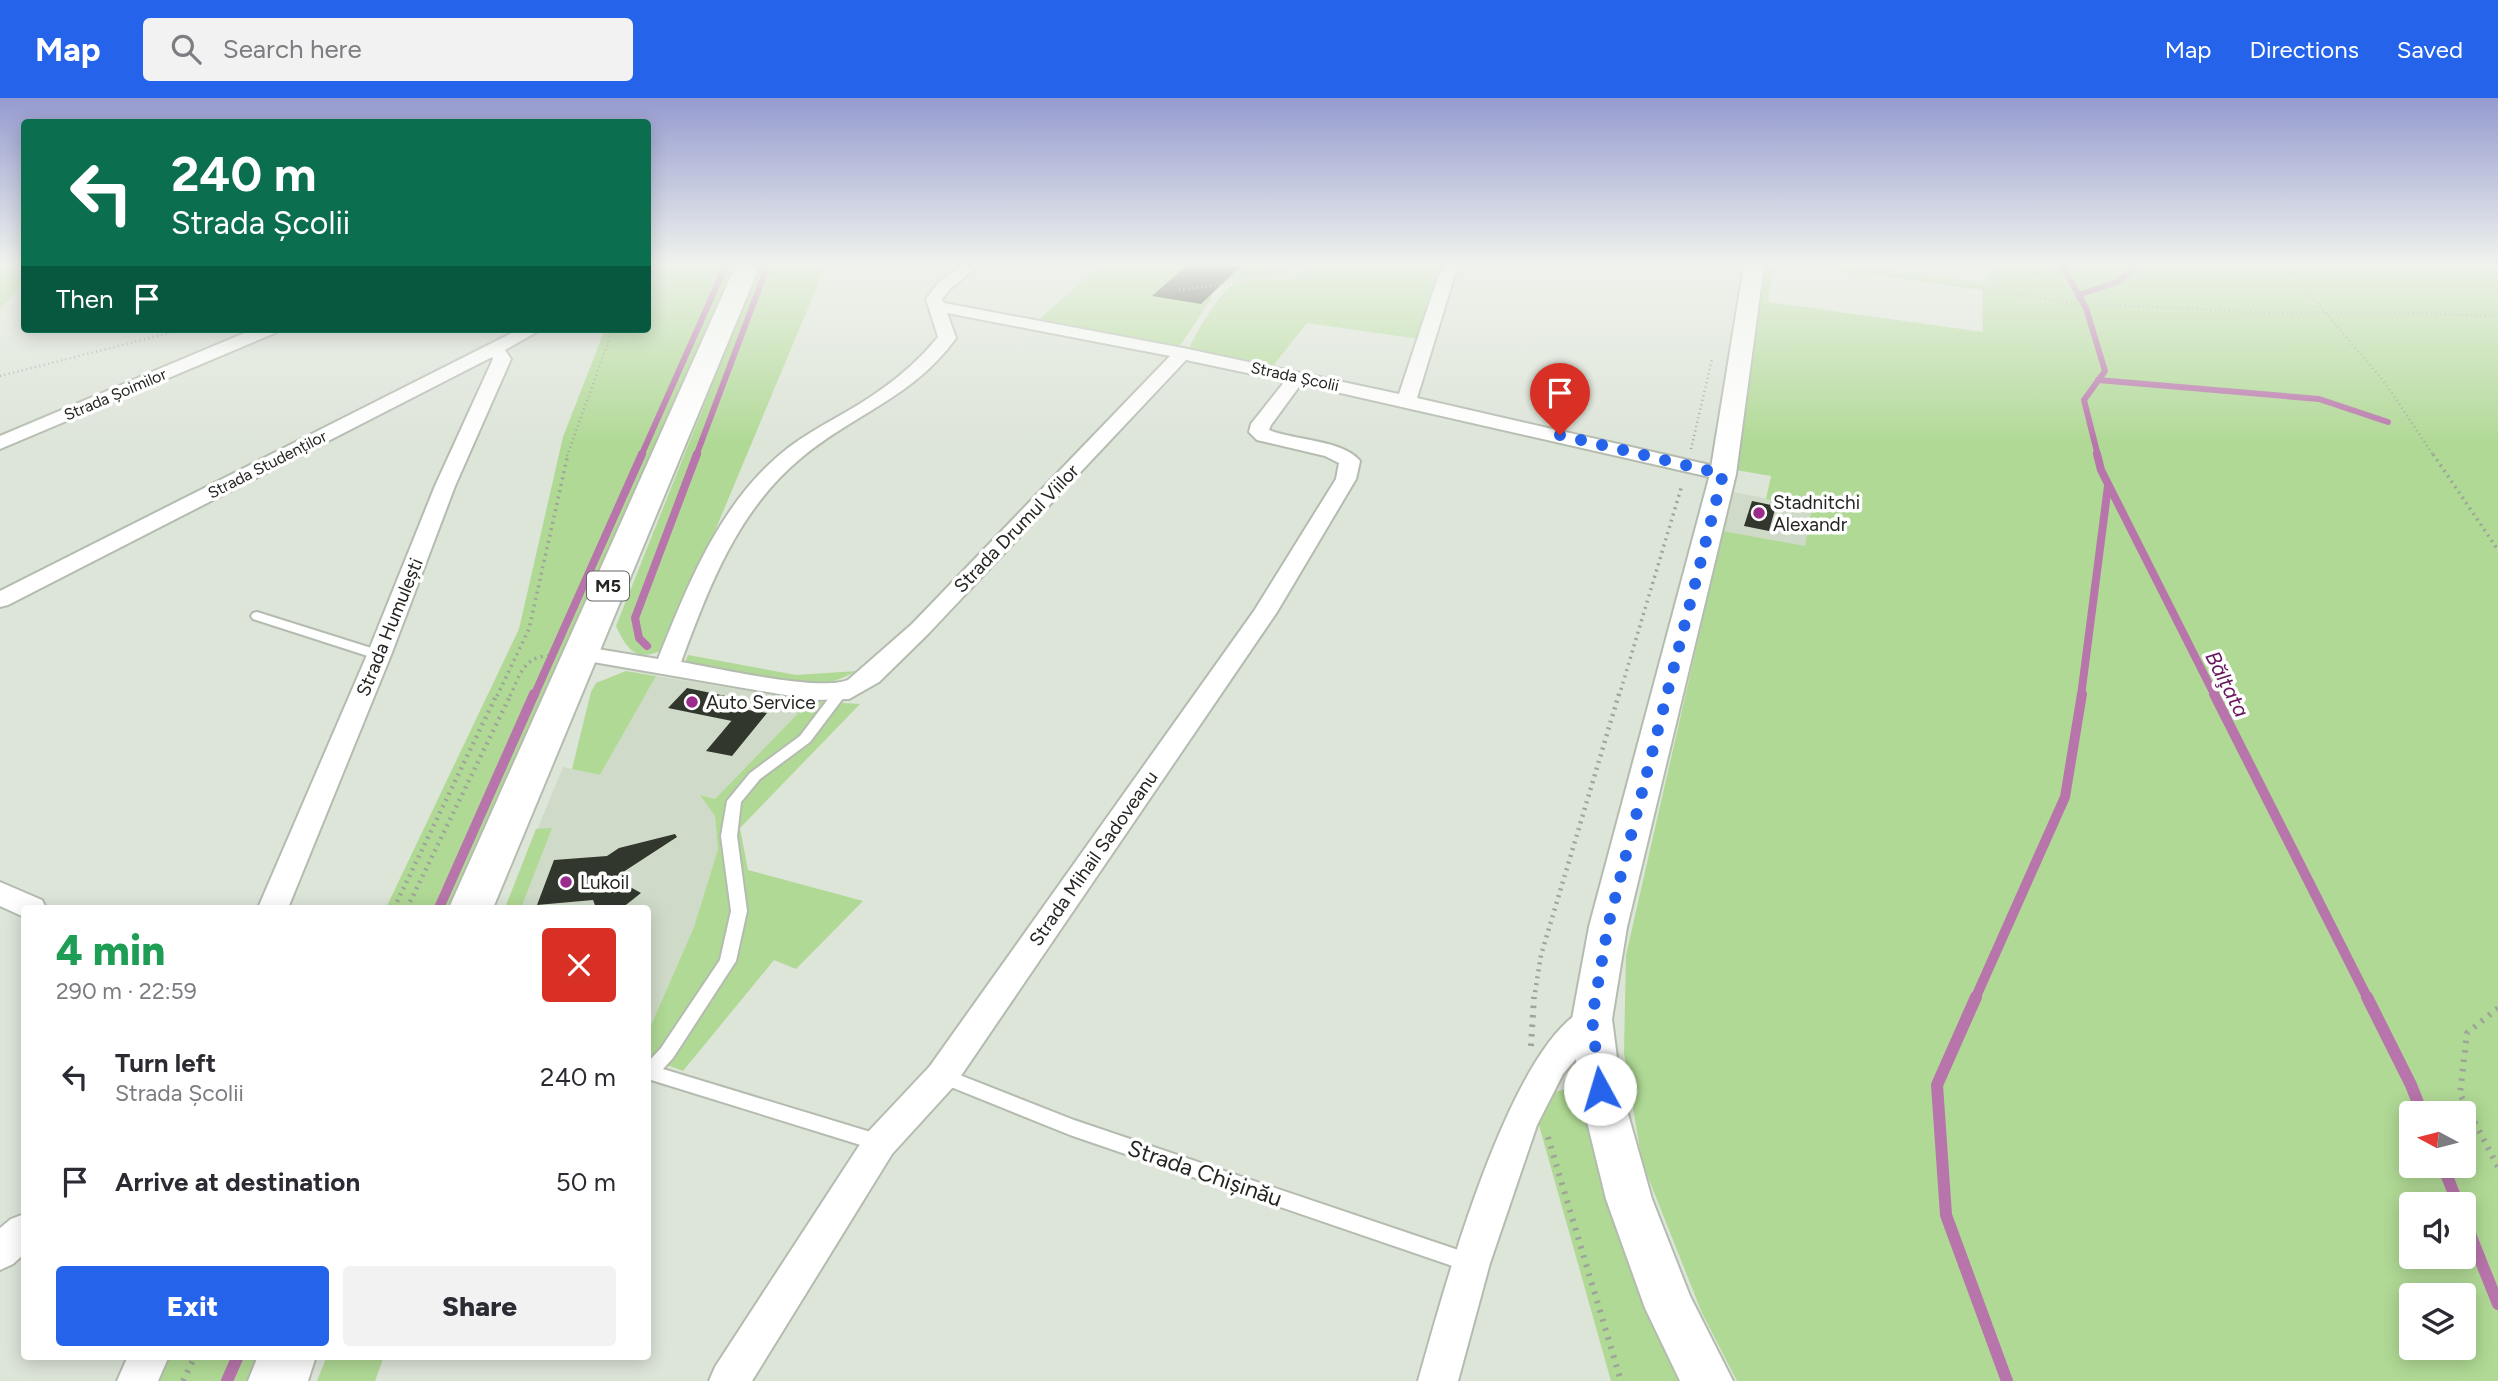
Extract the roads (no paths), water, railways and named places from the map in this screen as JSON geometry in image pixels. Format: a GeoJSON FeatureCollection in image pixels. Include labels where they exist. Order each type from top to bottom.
{"type":"FeatureCollection","features":[{"type":"Feature","properties":{"kind":"highway","name":"M5"},"geometry":{"type":"LineString","coordinates":[[472,905],[722,325]]}},
{"type":"Feature","properties":{"kind":"highway"},"geometry":{"type":"LineString","coordinates":[[278,1381],[286,1360]]}},
{"type":"Feature","properties":{"kind":"street"},"geometry":{"type":"LineString","coordinates":[[952,325],[959,333]]}},
{"type":"Feature","properties":{"kind":"street"},"geometry":{"type":"LineString","coordinates":[[667,667],[707,566],[728,528],[767,480],[792,455],[894,388],[959,333],[981,325]]}},
{"type":"Feature","properties":{"kind":"street","name":"Strada Școlii"},"geometry":{"type":"LineString","coordinates":[[1035,325],[1407,400],[1723,474]]}},
{"type":"Feature","properties":{"kind":"street"},"geometry":{"type":"LineString","coordinates":[[1407,400],[1431,325]]}},
{"type":"Feature","properties":{"kind":"street"},"geometry":{"type":"LineString","coordinates":[[1707,1381],[1670,1308],[1629,1199],[1600,1089],[1592,1018],[1608,926],[1723,474],[1745,325]]}},
{"type":"Feature","properties":{"kind":"street","name":"Strada Șoimilor"},"geometry":{"type":"LineString","coordinates":[[0,443],[260,333]]}},
{"type":"Feature","properties":{"kind":"street","name":"Strada Studenților"},"geometry":{"type":"LineString","coordinates":[[0,600],[525,333]]}},
{"type":"Feature","properties":{"kind":"street","name":"Strada Humulești"},"geometry":{"type":"LineString","coordinates":[[274,905],[379,655],[445,486],[502,359],[494,348]]}},
{"type":"Feature","properties":{"kind":"street","name":"Strada Drumul Viilor"},"geometry":{"type":"LineString","coordinates":[[840,693],[870,677],[920,629],[1183,353]]}},
{"type":"Feature","properties":{"kind":"street","name":"Strada Mihail Sadoveanu"},"geometry":{"type":"LineString","coordinates":[[729,1381],[880,1143],[942,1076],[1265,612],[1346,479],[1350,461],[1332,452],[1264,436],[1259,432],[1261,424],[1297,377]]}},
{"type":"Feature","properties":{"kind":"street"},"geometry":{"type":"LineString","coordinates":[[579,653],[814,692],[840,693]]}},
{"type":"Feature","properties":{"kind":"street"},"geometry":{"type":"LineString","coordinates":[[0,893],[25,905]]}},
{"type":"Feature","properties":{"kind":"street"},"geometry":{"type":"LineString","coordinates":[[1438,1381],[1471,1263],[1520,1123],[1551,1065],[1592,1018]]}},
{"type":"Feature","properties":{"kind":"street"},"geometry":{"type":"LineString","coordinates":[[0,1252],[21,1234]]}},
{"type":"Feature","properties":{"kind":"street"},"geometry":{"type":"LineString","coordinates":[[137,1381],[147,1360]]}},
{"type":"Feature","properties":{"kind":"lane"},"geometry":{"type":"LineString","coordinates":[[257,616],[379,655]]}},
{"type":"Feature","properties":{"kind":"lane","name":"Strada Drumul Viilor"},"geometry":{"type":"LineString","coordinates":[[651,1069],[667,1053],[728,961],[739,911],[729,836],[734,801],[755,776],[806,739],[840,693]]}},
{"type":"Feature","properties":{"kind":"lane"},"geometry":{"type":"LineString","coordinates":[[651,1073],[880,1143]]}},
{"type":"Feature","properties":{"kind":"lane","name":"Strada Chișinău"},"geometry":{"type":"LineString","coordinates":[[942,1076],[1070,1127],[1471,1263]]}},
{"type":"Feature","properties":{"kind":"waterway"},"geometry":{"type":"LineString","coordinates":[[641,456],[699,325]]}},
{"type":"Feature","properties":{"kind":"waterway"},"geometry":{"type":"LineString","coordinates":[[696,456],[745,325]]}},
{"type":"Feature","properties":{"kind":"waterway","name":"Bălţata"},"geometry":{"type":"LineString","coordinates":[[2091,325],[2105,371],[2098,380]]}},
{"type":"Feature","properties":{"kind":"waterway","name":"Bălţata"},"geometry":{"type":"LineString","coordinates":[[2098,380],[2084,400],[2098,456]]}},
{"type":"Feature","properties":{"kind":"waterway"},"geometry":{"type":"LineString","coordinates":[[2098,380],[2319,399],[2388,422]]}},
{"type":"Feature","properties":{"kind":"waterway"},"geometry":{"type":"LineString","coordinates":[[534,696],[642,454]]}},
{"type":"Feature","properties":{"kind":"waterway"},"geometry":{"type":"LineString","coordinates":[[647,646],[639,638],[635,618],[697,454]]}},
{"type":"Feature","properties":{"kind":"waterway","name":"Bălţata"},"geometry":{"type":"LineString","coordinates":[[2097,454],[2101,470],[2215,696]]}},
{"type":"Feature","properties":{"kind":"waterway"},"geometry":{"type":"LineString","coordinates":[[2081,696],[2108,486]]}},
{"type":"Feature","properties":{"kind":"waterway"},"geometry":{"type":"LineString","coordinates":[[440,905],[534,694]]}},
{"type":"Feature","properties":{"kind":"waterway"},"geometry":{"type":"LineString","coordinates":[[1975,999],[2065,797],[2082,694]]}},
{"type":"Feature","properties":{"kind":"waterway","name":"Bălţata"},"geometry":{"type":"LineString","coordinates":[[2214,694],[2368,999]]}},
{"type":"Feature","properties":{"kind":"waterway"},"geometry":{"type":"LineString","coordinates":[[1976,997],[1937,1085],[1946,1215],[2007,1381]]}},
{"type":"Feature","properties":{"kind":"waterway","name":"Bălţata"},"geometry":{"type":"LineString","coordinates":[[2368,999],[2417,1101]]}},
{"type":"Feature","properties":{"kind":"waterway","name":"Bălţata"},"geometry":{"type":"LineString","coordinates":[[2448,1178],[2453,1192]]}},
{"type":"Feature","properties":{"kind":"waterway","name":"Bălţata"},"geometry":{"type":"LineString","coordinates":[[2476,1249],[2498,1304]]}},
{"type":"Feature","properties":{"kind":"waterway"},"geometry":{"type":"LineString","coordinates":[[227,1381],[236,1360]]}},
{"type":"Feature","properties":{"kind":"place","name":"Stadnitchi Alexandr"},"geometry":{"type":"Point","coordinates":[1759,513]}},
{"type":"Feature","properties":{"kind":"place","name":"Auto Service"},"geometry":{"type":"Point","coordinates":[692,702]}},
{"type":"Feature","properties":{"kind":"place","name":"Lukoil"},"geometry":{"type":"Point","coordinates":[566,882]}}]}
